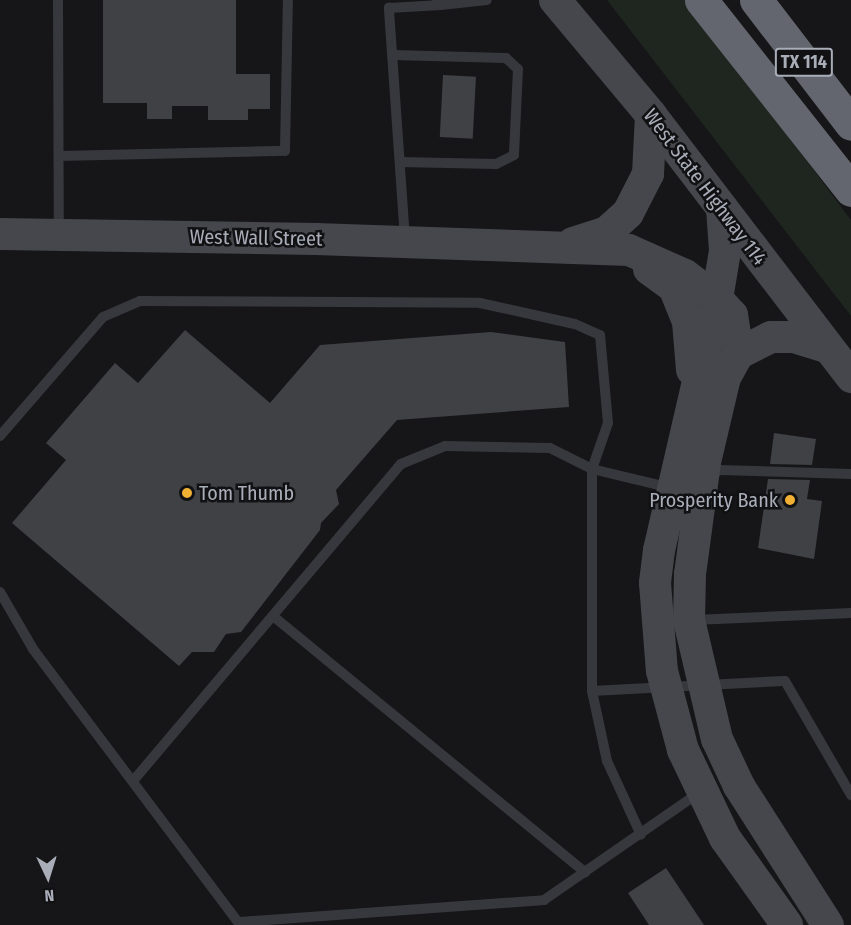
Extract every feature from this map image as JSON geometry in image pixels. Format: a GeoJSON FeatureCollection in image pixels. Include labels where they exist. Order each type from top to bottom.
{"type":"FeatureCollection","features":[{"type":"Feature","properties":{"kind":"highway"},"geometry":{"type":"LineString","coordinates":[[701,0],[851,190]]}},
{"type":"Feature","properties":{"kind":"highway","name":"TX 114"},"geometry":{"type":"LineString","coordinates":[[756,0],[851,124]]}},
{"type":"Feature","properties":{"kind":"main road","name":"West State Highway 114"},"geometry":{"type":"LineString","coordinates":[[555,0],[651,115],[851,377]]}},
{"type":"Feature","properties":{"kind":"main road"},"geometry":{"type":"LineString","coordinates":[[512,247],[585,242],[614,225],[628,213],[648,174],[651,115]]}},
{"type":"Feature","properties":{"kind":"main road"},"geometry":{"type":"LineString","coordinates":[[722,208],[725,251],[717,299],[694,402],[687,491],[689,620],[701,684],[717,739],[734,775],[828,925]]}},
{"type":"Feature","properties":{"kind":"main road","name":"West Wall Street"},"geometry":{"type":"LineString","coordinates":[[0,234],[405,242],[512,247]]}},
{"type":"Feature","properties":{"kind":"main road"},"geometry":{"type":"LineString","coordinates":[[512,247],[629,250],[685,275],[717,299],[732,315],[738,354]]}},
{"type":"Feature","properties":{"kind":"main road"},"geometry":{"type":"LineString","coordinates":[[512,247],[623,262],[657,271],[674,287],[688,322],[694,402]]}},
{"type":"Feature","properties":{"kind":"main road"},"geometry":{"type":"LineString","coordinates":[[787,925],[725,837],[683,750],[665,688],[658,621],[657,561],[687,491],[724,376],[738,354],[771,337],[794,337],[826,347]]}},
{"type":"Feature","properties":{"kind":"main road"},"geometry":{"type":"LineString","coordinates":[[658,621],[689,620]]}},
{"type":"Feature","properties":{"kind":"main road"},"geometry":{"type":"LineString","coordinates":[[702,790],[734,775]]}},
{"type":"Feature","properties":{"kind":"lane"},"geometry":{"type":"LineString","coordinates":[[58,0],[59,234]]}},
{"type":"Feature","properties":{"kind":"lane"},"geometry":{"type":"LineString","coordinates":[[59,156],[285,151],[288,0]]}},
{"type":"Feature","properties":{"kind":"lane"},"geometry":{"type":"LineString","coordinates":[[405,242],[389,8],[487,0]]}},
{"type":"Feature","properties":{"kind":"lane"},"geometry":{"type":"LineString","coordinates":[[392,55],[506,58],[518,69],[514,155],[496,164],[400,162]]}},
{"type":"Feature","properties":{"kind":"lane"},"geometry":{"type":"LineString","coordinates":[[0,436],[103,317],[140,301],[480,303],[575,324],[600,336],[608,423],[592,470],[592,691],[607,761],[641,835]]}},
{"type":"Feature","properties":{"kind":"lane"},"geometry":{"type":"LineString","coordinates":[[133,781],[401,464],[445,446],[550,448],[592,470],[687,491],[718,470],[851,474]]}},
{"type":"Feature","properties":{"kind":"lane"},"geometry":{"type":"LineString","coordinates":[[0,592],[33,649],[239,924],[544,900],[641,835],[702,790]]}},
{"type":"Feature","properties":{"kind":"lane"},"geometry":{"type":"LineString","coordinates":[[689,620],[851,613]]}},
{"type":"Feature","properties":{"kind":"lane"},"geometry":{"type":"LineString","coordinates":[[273,616],[585,872]]}},
{"type":"Feature","properties":{"kind":"lane"},"geometry":{"type":"LineString","coordinates":[[592,691],[785,681],[851,795]]}},
{"type":"Feature","properties":{"kind":"shaded area"},"geometry":{"type":"Polygon","coordinates":[[[607,0],[686,0],[851,220],[851,316],[607,0]]]}},
{"type":"Feature","properties":{"kind":"building"},"geometry":{"type":"Polygon","coordinates":[[[103,0],[236,0],[236,74],[270,74],[270,109],[248,109],[248,120],[208,120],[208,106],[172,106],[172,119],[147,119],[147,103],[103,103],[103,0]]]}},
{"type":"Feature","properties":{"kind":"building"},"geometry":{"type":"Polygon","coordinates":[[[443,75],[476,77],[473,139],[440,137],[443,75]]]}},
{"type":"Feature","properties":{"kind":"building","name":"Tom Thumb"},"geometry":{"type":"Polygon","coordinates":[[[185,330],[270,403],[320,345],[491,332],[565,342],[569,407],[397,420],[336,490],[339,504],[321,523],[320,530],[241,632],[226,634],[214,652],[192,652],[179,666],[12,523],[66,460],[46,443],[115,363],[138,383],[185,330]]]}},
{"type":"Feature","properties":{"kind":"building"},"geometry":{"type":"Polygon","coordinates":[[[774,433],[816,439],[812,465],[770,464],[774,433]]]}},
{"type":"Feature","properties":{"kind":"building","name":"Prosperity Bank"},"geometry":{"type":"Polygon","coordinates":[[[768,479],[810,480],[807,499],[822,501],[814,559],[758,548],[768,479]]]}},
{"type":"Feature","properties":{"kind":"building"},"geometry":{"type":"Polygon","coordinates":[[[666,868],[704,925],[649,925],[628,893],[666,868]]]}},
{"type":"Feature","properties":{"kind":"place","name":"Tom Thumb"},"geometry":{"type":"Point","coordinates":[187,493]}},
{"type":"Feature","properties":{"kind":"place","name":"Prosperity Bank"},"geometry":{"type":"Point","coordinates":[790,500]}}]}
